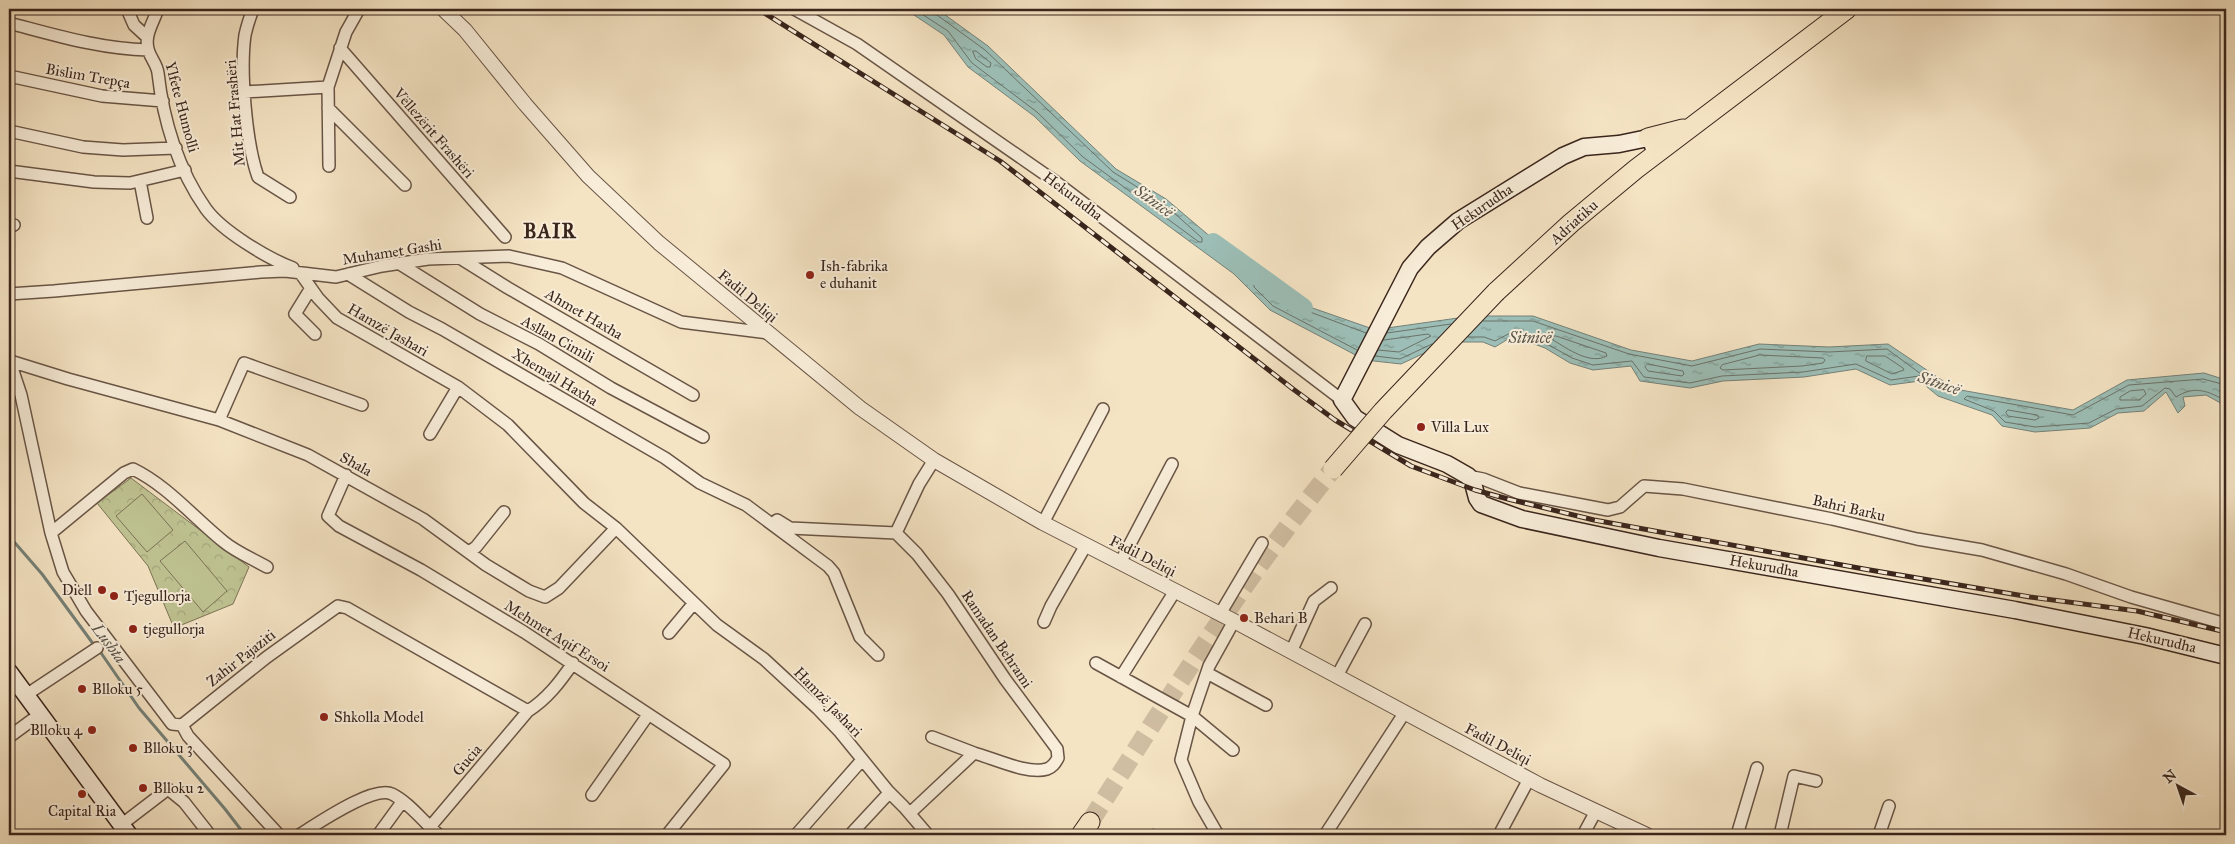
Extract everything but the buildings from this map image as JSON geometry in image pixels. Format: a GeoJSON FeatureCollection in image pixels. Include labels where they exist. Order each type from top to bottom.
{"type":"FeatureCollection","features":[{"type":"Feature","properties":{"kind":"main road","name":"Adriatiku"},"geometry":{"type":"LineString","coordinates":[[1333,469],[1383,411],[1496,292],[1571,223],[1636,168],[1651,146],[1689,127],[1847,9]]}},
{"type":"Feature","properties":{"kind":"main road","name":"Hekurudha"},"geometry":{"type":"LineString","coordinates":[[1651,146],[1619,144],[1584,147],[1563,156],[1458,220],[1428,247],[1410,268],[1342,400],[1355,418],[1398,446],[1447,464],[1468,476],[1473,483],[1477,498],[1481,504],[1522,519],[1659,548],[2006,609],[2130,633],[2226,656]]}},
{"type":"Feature","properties":{"kind":"main road"},"geometry":{"type":"LineString","coordinates":[[1619,144],[1634,154],[1636,168]]}},
{"type":"Feature","properties":{"kind":"main road"},"geometry":{"type":"LineString","coordinates":[[9,672],[123,832]]}},
{"type":"Feature","properties":{"kind":"main road"},"geometry":{"type":"LineString","coordinates":[[9,688],[32,720],[123,832]]}},
{"type":"Feature","properties":{"kind":"street"},"geometry":{"type":"LineString","coordinates":[[127,9],[134,25],[147,37]]}},
{"type":"Feature","properties":{"kind":"street","name":"Ylfete Humolli"},"geometry":{"type":"LineString","coordinates":[[158,9],[147,37],[148,50],[158,68],[163,101],[176,148],[206,210],[240,239],[276,262],[304,274]]}},
{"type":"Feature","properties":{"kind":"street","name":"Mit Hat Frashëri"},"geometry":{"type":"LineString","coordinates":[[253,9],[245,34],[245,92],[254,167],[258,177],[290,197]]}},
{"type":"Feature","properties":{"kind":"street"},"geometry":{"type":"LineString","coordinates":[[329,166],[328,87],[346,32],[359,9]]}},
{"type":"Feature","properties":{"kind":"street","name":"Fadil Deliqi"},"geometry":{"type":"LineString","coordinates":[[443,9],[465,30],[525,104],[588,176],[659,243],[860,408],[934,460],[1043,523],[1234,621],[1529,779],[1646,835]]}},
{"type":"Feature","properties":{"kind":"street","name":"Hekurudha"},"geometry":{"type":"LineString","coordinates":[[794,9],[857,44],[1056,182],[1342,400]]}},
{"type":"Feature","properties":{"kind":"street"},"geometry":{"type":"LineString","coordinates":[[9,23],[63,39],[124,50],[148,50]]}},
{"type":"Feature","properties":{"kind":"street","name":"Vëllezërit Frashëri"},"geometry":{"type":"LineString","coordinates":[[340,48],[505,237]]}},
{"type":"Feature","properties":{"kind":"street","name":"Bislim Trepça"},"geometry":{"type":"LineString","coordinates":[[9,76],[102,96],[163,101]]}},
{"type":"Feature","properties":{"kind":"street"},"geometry":{"type":"LineString","coordinates":[[245,92],[328,87]]}},
{"type":"Feature","properties":{"kind":"street"},"geometry":{"type":"LineString","coordinates":[[328,108],[405,186]]}},
{"type":"Feature","properties":{"kind":"street"},"geometry":{"type":"LineString","coordinates":[[9,131],[83,147],[124,150],[176,148]]}},
{"type":"Feature","properties":{"kind":"street"},"geometry":{"type":"LineString","coordinates":[[9,171],[94,182],[130,183],[185,170]]}},
{"type":"Feature","properties":{"kind":"street"},"geometry":{"type":"LineString","coordinates":[[140,181],[147,218]]}},
{"type":"Feature","properties":{"kind":"street","name":"Muhamet Gashi"},"geometry":{"type":"LineString","coordinates":[[9,294],[54,292],[261,272],[284,271],[336,277],[428,259],[509,256],[562,268],[682,322],[768,333]]}},
{"type":"Feature","properties":{"kind":"street","name":"Ahmet Haxha"},"geometry":{"type":"LineString","coordinates":[[460,258],[508,288],[693,395]]}},
{"type":"Feature","properties":{"kind":"street","name":"Asllan Cimili"},"geometry":{"type":"LineString","coordinates":[[400,264],[480,314],[539,344],[611,388],[704,437]]}},
{"type":"Feature","properties":{"kind":"street","name":"Hamzë Jashari"},"geometry":{"type":"LineString","coordinates":[[304,274],[311,288],[337,318],[458,387],[508,425],[584,503],[616,528],[717,625],[764,659],[817,708],[840,732],[889,793],[910,813],[928,835]]}},
{"type":"Feature","properties":{"kind":"street","name":"Xhemajl Haxha"},"geometry":{"type":"LineString","coordinates":[[348,274],[409,312],[467,343],[665,458],[700,484],[766,513],[790,528],[896,533]]}},
{"type":"Feature","properties":{"kind":"street"},"geometry":{"type":"LineString","coordinates":[[311,288],[294,314],[315,334]]}},
{"type":"Feature","properties":{"kind":"street"},"geometry":{"type":"LineString","coordinates":[[9,360],[21,396],[51,533],[63,572],[86,611],[172,724],[182,725],[188,736],[279,835]]}},
{"type":"Feature","properties":{"kind":"street","name":"Shala"},"geometry":{"type":"LineString","coordinates":[[9,360],[68,379],[220,420],[308,455],[423,519],[529,591],[545,597],[559,588],[616,528]]}},
{"type":"Feature","properties":{"kind":"street"},"geometry":{"type":"LineString","coordinates":[[220,420],[244,363],[362,405]]}},
{"type":"Feature","properties":{"kind":"street"},"geometry":{"type":"LineString","coordinates":[[430,434],[458,387]]}},
{"type":"Feature","properties":{"kind":"street"},"geometry":{"type":"LineString","coordinates":[[1043,523],[1103,408]]}},
{"type":"Feature","properties":{"kind":"street"},"geometry":{"type":"LineString","coordinates":[[896,533],[919,484],[934,460]]}},
{"type":"Feature","properties":{"kind":"street"},"geometry":{"type":"LineString","coordinates":[[1120,563],[1172,464]]}},
{"type":"Feature","properties":{"kind":"street"},"geometry":{"type":"LineString","coordinates":[[51,533],[124,473],[133,469],[152,481],[225,543],[267,567]]}},
{"type":"Feature","properties":{"kind":"street","name":"Mehmet Aqif Ersoi"},"geometry":{"type":"LineString","coordinates":[[346,475],[328,516],[339,526],[429,575],[524,632],[724,764],[667,835]]}},
{"type":"Feature","properties":{"kind":"street","name":"Bahri Barku"},"geometry":{"type":"LineString","coordinates":[[1468,476],[1484,479],[1520,493],[1608,510],[1620,507],[1644,486],[1683,489],[1832,519],[1917,539],[1982,550],[2066,574],[2131,597],[2226,624]]}},
{"type":"Feature","properties":{"kind":"street","name":"Xhemajl Haxha"},"geometry":{"type":"LineString","coordinates":[[746,505],[831,570],[860,637],[878,655]]}},
{"type":"Feature","properties":{"kind":"street"},"geometry":{"type":"LineString","coordinates":[[469,552],[476,547],[504,512]]}},
{"type":"Feature","properties":{"kind":"street","name":"Ramadan Behrami"},"geometry":{"type":"LineString","coordinates":[[896,533],[917,554],[948,594],[1005,679],[1057,749],[1058,758],[1053,766],[1047,769],[1033,770],[974,753],[932,737]]}},
{"type":"Feature","properties":{"kind":"street"},"geometry":{"type":"LineString","coordinates":[[1220,614],[1262,543]]}},
{"type":"Feature","properties":{"kind":"street","name":"Fadil Deliqi"},"geometry":{"type":"LineString","coordinates":[[1044,622],[1051,606],[1086,545]]}},
{"type":"Feature","properties":{"kind":"street"},"geometry":{"type":"LineString","coordinates":[[1291,652],[1314,601],[1331,588]]}},
{"type":"Feature","properties":{"kind":"street"},"geometry":{"type":"LineString","coordinates":[[1121,676],[1175,591]]}},
{"type":"Feature","properties":{"kind":"street"},"geometry":{"type":"LineString","coordinates":[[669,633],[694,603]]}},
{"type":"Feature","properties":{"kind":"street","name":"Zahir Pajaziti"},"geometry":{"type":"LineString","coordinates":[[182,725],[259,663],[338,606],[347,608],[528,711]]}},
{"type":"Feature","properties":{"kind":"street"},"geometry":{"type":"LineString","coordinates":[[1218,835],[1199,802],[1181,760],[1192,716],[1212,657],[1234,621]]}},
{"type":"Feature","properties":{"kind":"street"},"geometry":{"type":"LineString","coordinates":[[1337,676],[1365,624]]}},
{"type":"Feature","properties":{"kind":"street"},"geometry":{"type":"LineString","coordinates":[[26,696],[96,648]]}},
{"type":"Feature","properties":{"kind":"street","name":"Gucia"},"geometry":{"type":"LineString","coordinates":[[434,831],[528,711],[543,701],[556,688],[573,663]]}},
{"type":"Feature","properties":{"kind":"street"},"geometry":{"type":"LineString","coordinates":[[1096,663],[1192,716],[1233,750]]}},
{"type":"Feature","properties":{"kind":"street"},"geometry":{"type":"LineString","coordinates":[[1207,673],[1266,705]]}},
{"type":"Feature","properties":{"kind":"street"},"geometry":{"type":"LineString","coordinates":[[1325,835],[1405,712]]}},
{"type":"Feature","properties":{"kind":"street"},"geometry":{"type":"LineString","coordinates":[[592,795],[648,715]]}},
{"type":"Feature","properties":{"kind":"street"},"geometry":{"type":"LineString","coordinates":[[9,737],[32,720]]}},
{"type":"Feature","properties":{"kind":"street"},"geometry":{"type":"LineString","coordinates":[[910,813],[974,753]]}},
{"type":"Feature","properties":{"kind":"street"},"geometry":{"type":"LineString","coordinates":[[796,835],[862,760]]}},
{"type":"Feature","properties":{"kind":"street"},"geometry":{"type":"LineString","coordinates":[[1737,835],[1758,768]]}},
{"type":"Feature","properties":{"kind":"street"},"geometry":{"type":"LineString","coordinates":[[1780,835],[1794,776],[1816,781]]}},
{"type":"Feature","properties":{"kind":"street"},"geometry":{"type":"LineString","coordinates":[[1499,835],[1529,779]]}},
{"type":"Feature","properties":{"kind":"street"},"geometry":{"type":"LineString","coordinates":[[123,832],[168,789],[184,802],[210,835]]}},
{"type":"Feature","properties":{"kind":"street"},"geometry":{"type":"LineString","coordinates":[[299,835],[325,818],[374,794],[384,792],[392,794],[434,831]]}},
{"type":"Feature","properties":{"kind":"street"},"geometry":{"type":"LineString","coordinates":[[850,835],[889,793]]}},
{"type":"Feature","properties":{"kind":"street"},"geometry":{"type":"LineString","coordinates":[[378,835],[402,802]]}},
{"type":"Feature","properties":{"kind":"street"},"geometry":{"type":"LineString","coordinates":[[1878,835],[1889,806]]}},
{"type":"Feature","properties":{"kind":"street"},"geometry":{"type":"LineString","coordinates":[[1583,835],[1596,811]]}},
{"type":"Feature","properties":{"kind":"green space"},"geometry":{"type":"Polygon","coordinates":[[[131,478],[249,567],[233,604],[174,628],[148,566],[97,503],[131,478]]]}},
{"type":"Feature","properties":{"kind":"green space"},"geometry":{"type":"Polygon","coordinates":[[[142,494],[173,530],[147,552],[116,516],[142,494]]]}},
{"type":"Feature","properties":{"kind":"green space"},"geometry":{"type":"Polygon","coordinates":[[[185,541],[227,591],[203,612],[160,561],[185,541]]]}},
{"type":"Feature","properties":{"kind":"water"},"geometry":{"type":"Polygon","coordinates":[[[905,9],[937,9],[988,46],[1116,169],[1166,199],[1265,283],[1304,305],[1370,328],[1380,329],[1472,316],[1533,316],[1631,350],[1692,361],[1759,344],[1829,347],[1888,344],[1955,389],[2073,410],[2127,380],[2204,373],[2226,380],[2226,406],[2206,395],[2183,397],[2185,406],[2178,413],[2166,392],[2144,411],[2118,413],[2090,428],[2035,432],[2002,426],[1992,415],[1938,396],[1920,381],[1890,385],[1856,369],[1804,377],[1723,381],[1690,388],[1640,381],[1631,366],[1593,370],[1570,363],[1545,348],[1513,336],[1495,347],[1483,342],[1448,342],[1401,364],[1365,360],[1270,310],[1234,274],[1080,161],[1034,116],[968,67],[944,35],[905,9]]]}},
{"type":"Feature","properties":{"kind":"waterway","name":"Sitnicë"},"geometry":{"type":"LineString","coordinates":[[1213,243],[1303,308]]}},
{"type":"Feature","properties":{"kind":"waterway","name":"Lushta"},"geometry":{"type":"LineString","coordinates":[[9,536],[42,574],[94,645]]}},
{"type":"Feature","properties":{"kind":"waterway","name":"Lushta"},"geometry":{"type":"LineString","coordinates":[[99,650],[139,708],[245,835]]}},
{"type":"Feature","properties":{"kind":"waterway"},"geometry":{"type":"LineString","coordinates":[[1151,835],[1153,830]]}},
{"type":"Feature","properties":{"kind":"tunnel"},"geometry":{"type":"LineString","coordinates":[[1090,822],[1236,598],[1267,554],[1333,469]]}},
{"type":"Feature","properties":{"kind":"railway"},"geometry":{"type":"LineString","coordinates":[[758,9],[1000,161],[1293,389],[1335,420],[1411,466],[1475,490],[1594,520],[2030,597],[2137,611],[2226,632]]}},
{"type":"Feature","properties":{"kind":"place","name":"Ish-fabrika e duhanit"},"geometry":{"type":"Point","coordinates":[810,275]}},
{"type":"Feature","properties":{"kind":"place","name":"Villa Lux"},"geometry":{"type":"Point","coordinates":[1421,427]}},
{"type":"Feature","properties":{"kind":"place","name":"Diell"},"geometry":{"type":"Point","coordinates":[102,590]}},
{"type":"Feature","properties":{"kind":"place","name":"Tjegullorja"},"geometry":{"type":"Point","coordinates":[114,596]}},
{"type":"Feature","properties":{"kind":"place","name":"Behari B"},"geometry":{"type":"Point","coordinates":[1244,618]}},
{"type":"Feature","properties":{"kind":"place","name":"tjegullorja"},"geometry":{"type":"Point","coordinates":[133,629]}},
{"type":"Feature","properties":{"kind":"place","name":"Blloku 5"},"geometry":{"type":"Point","coordinates":[82,689]}},
{"type":"Feature","properties":{"kind":"place","name":"Shkolla Model"},"geometry":{"type":"Point","coordinates":[324,717]}},
{"type":"Feature","properties":{"kind":"place","name":"Blloku 4"},"geometry":{"type":"Point","coordinates":[92,730]}},
{"type":"Feature","properties":{"kind":"place","name":"Blloku 3"},"geometry":{"type":"Point","coordinates":[133,748]}},
{"type":"Feature","properties":{"kind":"place","name":"Blloku 2"},"geometry":{"type":"Point","coordinates":[143,788]}},
{"type":"Feature","properties":{"kind":"place","name":"Capital Ria"},"geometry":{"type":"Point","coordinates":[82,794]}},
{"type":"Feature","properties":{"kind":"district","name":"BAIR"},"geometry":{"type":"Point","coordinates":[550,231]}}]}
